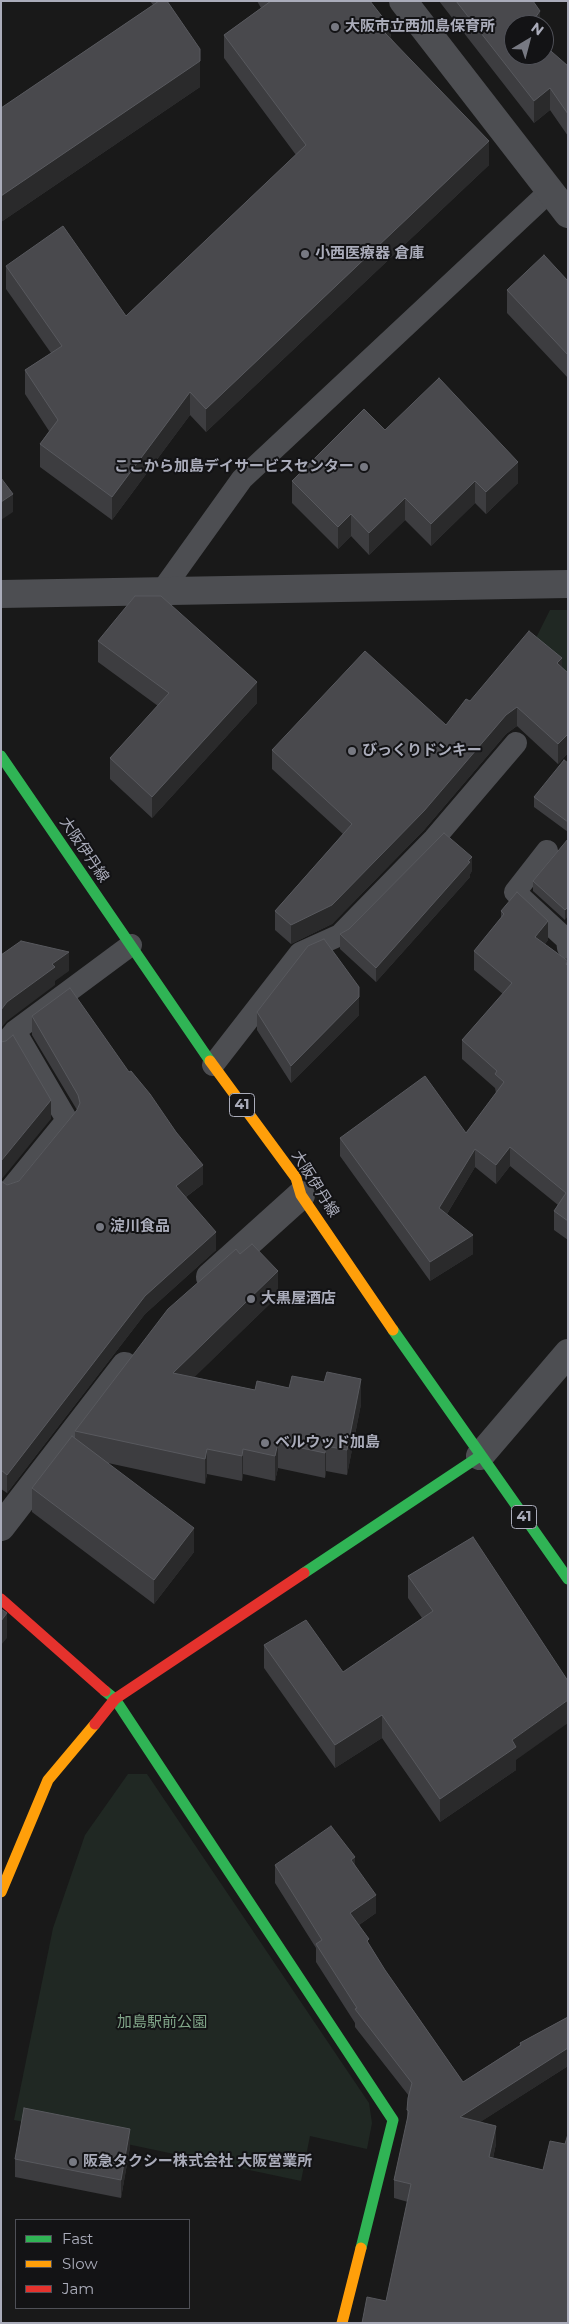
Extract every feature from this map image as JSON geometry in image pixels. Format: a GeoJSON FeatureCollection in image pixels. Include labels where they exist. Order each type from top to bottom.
{"type":"FeatureCollection","features":[{"type":"Feature","properties":{"kind":"street"},"geometry":{"type":"LineString","coordinates":[[403,1],[568,214]]}},
{"type":"Feature","properties":{"kind":"street"},"geometry":{"type":"LineString","coordinates":[[1,594],[568,584]]}},
{"type":"Feature","properties":{"kind":"street","name":"大阪伊丹線"},"geometry":{"type":"LineString","coordinates":[[1,756],[213,1064],[296,1178],[301,1194],[480,1456],[568,1579]]}},
{"type":"Feature","properties":{"kind":"street"},"geometry":{"type":"LineString","coordinates":[[193,1292],[301,1194]]}},
{"type":"Feature","properties":{"kind":"street"},"geometry":{"type":"LineString","coordinates":[[1,1527],[139,1348]]}},
{"type":"Feature","properties":{"kind":"street"},"geometry":{"type":"LineString","coordinates":[[1,1892],[48,1780],[115,1699],[480,1456],[568,1353]]}},
{"type":"Feature","properties":{"kind":"street"},"geometry":{"type":"LineString","coordinates":[[1,1599],[115,1699],[394,2120],[342,2323]]}},
{"type":"Feature","properties":{"kind":"lane"},"geometry":{"type":"LineString","coordinates":[[161,592],[242,479],[550,191]]}},
{"type":"Feature","properties":{"kind":"lane"},"geometry":{"type":"LineString","coordinates":[[213,1064],[300,953],[316,944],[340,935],[434,839],[516,743]]}},
{"type":"Feature","properties":{"kind":"lane"},"geometry":{"type":"LineString","coordinates":[[546,851],[515,892],[567,940],[568,948]]}},
{"type":"Feature","properties":{"kind":"lane"},"geometry":{"type":"LineString","coordinates":[[9,1191],[67,1120],[8,1039],[131,945]]}},
{"type":"Feature","properties":{"kind":"green space"},"geometry":{"type":"Polygon","coordinates":[[[550,610],[568,610],[568,686],[531,648],[550,610]]]}},
{"type":"Feature","properties":{"kind":"green space","name":"加島駅前公園"},"geometry":{"type":"Polygon","coordinates":[[[128,1774],[147,1774],[369,2103],[372,2123],[367,2149],[310,2136],[301,2181],[14,2120],[53,1928],[85,1835],[128,1774]]]}},
{"type":"Feature","properties":{"kind":"building"},"geometry":{"type":"Polygon","coordinates":[[[159,1],[167,1],[200,49],[200,61],[1,196],[1,108],[159,1]]]}},
{"type":"Feature","properties":{"kind":"building"},"geometry":{"type":"Polygon","coordinates":[[[271,1],[370,1],[391,28],[385,33],[489,141],[206,409],[190,392],[112,497],[40,444],[58,420],[25,370],[62,346],[6,266],[63,226],[126,316],[306,145],[224,35],[271,1]]]}},
{"type":"Feature","properties":{"kind":"building"},"geometry":{"type":"Polygon","coordinates":[[[456,1],[533,1],[540,11],[537,15],[504,15],[504,63],[456,1]]]}},
{"type":"Feature","properties":{"kind":"building"},"geometry":{"type":"Polygon","coordinates":[[[554,54],[568,66],[568,114],[550,88],[534,101],[506,65],[554,65],[554,54]]]}},
{"type":"Feature","properties":{"kind":"building"},"geometry":{"type":"Polygon","coordinates":[[[544,255],[568,281],[568,355],[507,290],[544,255]]]}},
{"type":"Feature","properties":{"kind":"building"},"geometry":{"type":"Polygon","coordinates":[[[439,378],[518,462],[486,492],[475,481],[431,524],[405,498],[369,533],[351,514],[338,527],[292,481],[364,409],[385,430],[439,378]]]}},
{"type":"Feature","properties":{"kind":"building"},"geometry":{"type":"Polygon","coordinates":[[[1,478],[13,494],[1,502],[1,478]]]}},
{"type":"Feature","properties":{"kind":"building"},"geometry":{"type":"Polygon","coordinates":[[[135,596],[161,596],[257,682],[152,797],[110,758],[169,693],[98,641],[135,596]]]}},
{"type":"Feature","properties":{"kind":"building"},"geometry":{"type":"Polygon","coordinates":[[[529,631],[562,658],[557,663],[568,673],[568,734],[558,744],[517,707],[506,715],[424,811],[332,905],[291,925],[275,911],[352,824],[272,750],[365,651],[446,725],[466,699],[470,701],[529,631]]]}},
{"type":"Feature","properties":{"kind":"building"},"geometry":{"type":"Polygon","coordinates":[[[564,760],[568,763],[568,822],[534,797],[564,760]]]}},
{"type":"Feature","properties":{"kind":"building"},"geometry":{"type":"Polygon","coordinates":[[[444,833],[472,857],[468,861],[470,862],[376,968],[340,934],[349,929],[444,833]]]}},
{"type":"Feature","properties":{"kind":"building"},"geometry":{"type":"Polygon","coordinates":[[[568,839],[568,907],[565,910],[533,881],[568,839]]]}},
{"type":"Feature","properties":{"kind":"building"},"geometry":{"type":"Polygon","coordinates":[[[517,892],[548,921],[535,937],[568,961],[566,964],[568,966],[568,1221],[554,1211],[566,1193],[510,1147],[496,1165],[475,1149],[439,1208],[473,1235],[430,1262],[340,1138],[425,1076],[466,1133],[504,1082],[495,1074],[497,1071],[462,1040],[512,983],[474,951],[504,914],[501,911],[517,892]]]}},
{"type":"Feature","properties":{"kind":"building"},"geometry":{"type":"Polygon","coordinates":[[[324,939],[359,987],[359,997],[291,1066],[257,1012],[308,946],[324,939]]]}},
{"type":"Feature","properties":{"kind":"building"},"geometry":{"type":"Polygon","coordinates":[[[21,941],[69,952],[52,964],[55,967],[7,1002],[1,1010],[1,955],[21,941]]]}},
{"type":"Feature","properties":{"kind":"building"},"geometry":{"type":"Polygon","coordinates":[[[70,988],[129,1072],[131,1071],[150,1094],[176,1132],[203,1165],[176,1186],[216,1232],[145,1296],[7,1475],[1,1470],[1,1181],[7,1185],[19,1181],[77,1110],[80,1103],[78,1095],[32,1016],[70,988]]]}},
{"type":"Feature","properties":{"kind":"building"},"geometry":{"type":"Polygon","coordinates":[[[13,1035],[51,1100],[1,1161],[1,1042],[6,1041],[13,1035]]]}},
{"type":"Feature","properties":{"kind":"building"},"geometry":{"type":"Polygon","coordinates":[[[252,1244],[278,1271],[173,1373],[255,1390],[257,1381],[289,1388],[292,1376],[324,1382],[327,1372],[361,1379],[347,1450],[326,1446],[325,1453],[278,1443],[275,1456],[243,1449],[242,1456],[207,1449],[205,1459],[75,1431],[168,1309],[236,1249],[240,1254],[252,1244]]]}},
{"type":"Feature","properties":{"kind":"building"},"geometry":{"type":"Polygon","coordinates":[[[72,1436],[194,1528],[154,1580],[32,1488],[72,1436]]]}},
{"type":"Feature","properties":{"kind":"building"},"geometry":{"type":"Polygon","coordinates":[[[473,1537],[568,1681],[568,1700],[512,1740],[516,1747],[440,1799],[382,1715],[335,1745],[264,1645],[306,1620],[343,1672],[433,1611],[408,1576],[473,1537]]]}},
{"type":"Feature","properties":{"kind":"building"},"geometry":{"type":"Polygon","coordinates":[[[1,1609],[7,1613],[1,1621],[1,1609]]]}},
{"type":"Feature","properties":{"kind":"building"},"geometry":{"type":"Polygon","coordinates":[[[331,1826],[355,1857],[351,1860],[376,1895],[350,1913],[369,1939],[367,1941],[385,1970],[463,2082],[521,2045],[520,2043],[568,2017],[568,2048],[460,2117],[496,2126],[489,2157],[543,2170],[550,2141],[565,2144],[568,2134],[568,2323],[362,2323],[367,2297],[386,2301],[411,2184],[394,2180],[409,2111],[407,2110],[408,2098],[412,2083],[355,2009],[357,2008],[316,1944],[322,1940],[275,1865],[331,1826]]]}},
{"type":"Feature","properties":{"kind":"building","name":"阪急タクシー株式会社 大阪営業所"},"geometry":{"type":"Polygon","coordinates":[[[24,2108],[130,2129],[121,2180],[15,2159],[24,2108]]]}},
{"type":"Feature","properties":{"kind":"traffic: fast"},"geometry":{"type":"LineString","coordinates":[[1,756],[210,1061]]}},
{"type":"Feature","properties":{"kind":"traffic: fast"},"geometry":{"type":"LineString","coordinates":[[393,1330],[568,1579]]}},
{"type":"Feature","properties":{"kind":"traffic: fast"},"geometry":{"type":"LineString","coordinates":[[304,1573],[480,1456]]}},
{"type":"Feature","properties":{"kind":"traffic: fast"},"geometry":{"type":"LineString","coordinates":[[105,1691],[115,1699],[393,2120],[361,2248]]}},
{"type":"Feature","properties":{"kind":"traffic: slow"},"geometry":{"type":"LineString","coordinates":[[210,1061],[296,1178],[301,1195],[393,1330]]}},
{"type":"Feature","properties":{"kind":"traffic: slow"},"geometry":{"type":"LineString","coordinates":[[1,1892],[48,1780],[95,1724]]}},
{"type":"Feature","properties":{"kind":"traffic: slow"},"geometry":{"type":"LineString","coordinates":[[342,2323],[361,2248]]}},
{"type":"Feature","properties":{"kind":"traffic: jam"},"geometry":{"type":"LineString","coordinates":[[95,1724],[115,1699],[304,1573]]}},
{"type":"Feature","properties":{"kind":"traffic: jam"},"geometry":{"type":"LineString","coordinates":[[1,1599],[105,1691]]}},
{"type":"Feature","properties":{"kind":"place","name":"大阪市立西加島保育所"},"geometry":{"type":"Point","coordinates":[335,27]}},
{"type":"Feature","properties":{"kind":"place","name":"小西医療器 倉庫"},"geometry":{"type":"Point","coordinates":[305,254]}},
{"type":"Feature","properties":{"kind":"place","name":"ここから加島デイサービスセンター"},"geometry":{"type":"Point","coordinates":[364,467]}},
{"type":"Feature","properties":{"kind":"place","name":"びっくりドンキー"},"geometry":{"type":"Point","coordinates":[352,751]}},
{"type":"Feature","properties":{"kind":"place","name":"淀川食品"},"geometry":{"type":"Point","coordinates":[100,1227]}},
{"type":"Feature","properties":{"kind":"place","name":"大黒屋酒店"},"geometry":{"type":"Point","coordinates":[251,1299]}},
{"type":"Feature","properties":{"kind":"place","name":"ベルウッド加島"},"geometry":{"type":"Point","coordinates":[265,1443]}},
{"type":"Feature","properties":{"kind":"place","name":"阪急タクシー株式会社 大阪営業所"},"geometry":{"type":"Point","coordinates":[73,2162]}}]}
